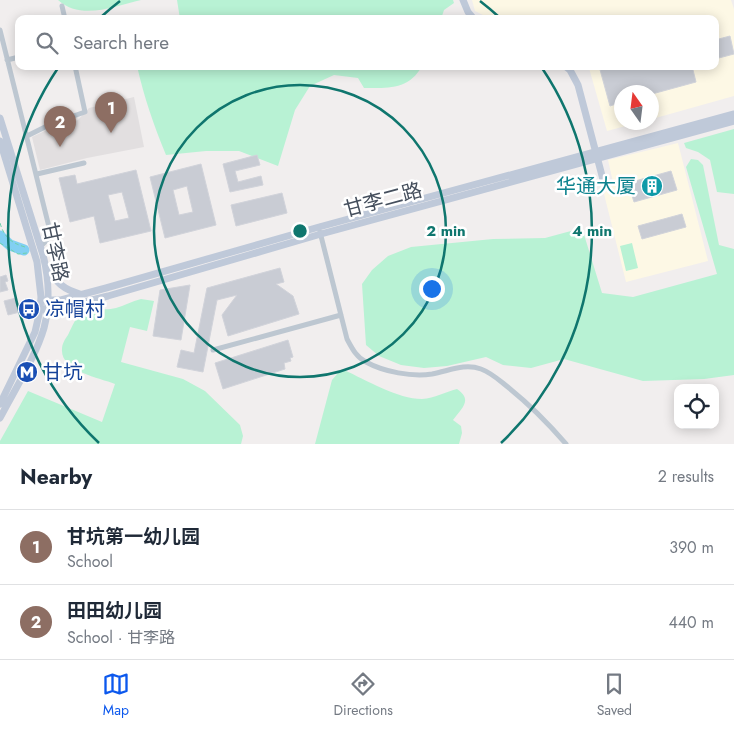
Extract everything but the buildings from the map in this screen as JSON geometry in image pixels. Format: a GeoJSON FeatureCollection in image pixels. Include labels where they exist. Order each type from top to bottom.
{"type":"FeatureCollection","features":[{"type":"Feature","properties":{"kind":"main road"},"geometry":{"type":"LineString","coordinates":[[463,0],[471,15]]}},
{"type":"Feature","properties":{"kind":"main road"},"geometry":{"type":"LineString","coordinates":[[570,70],[578,85],[604,187]]}},
{"type":"Feature","properties":{"kind":"main road","name":"甘李二路"},"geometry":{"type":"LineString","coordinates":[[44,301],[60,300],[320,230],[596,155],[734,114]]}},
{"type":"Feature","properties":{"kind":"main road","name":"甘李路"},"geometry":{"type":"LineString","coordinates":[[0,118],[46,267],[44,327],[37,346],[0,418]]}},
{"type":"Feature","properties":{"kind":"main road","name":"甘李二路"},"geometry":{"type":"LineString","coordinates":[[596,155],[734,121]]}},
{"type":"Feature","properties":{"kind":"main road","name":"甘李路"},"geometry":{"type":"LineString","coordinates":[[0,141],[37,262],[44,301]]}},
{"type":"Feature","properties":{"kind":"main road","name":"甘李二路"},"geometry":{"type":"LineString","coordinates":[[44,309],[108,296],[320,230]]}},
{"type":"Feature","properties":{"kind":"main road"},"geometry":{"type":"LineString","coordinates":[[46,267],[60,286],[83,294]]}},
{"type":"Feature","properties":{"kind":"main road","name":"甘李路"},"geometry":{"type":"LineString","coordinates":[[0,404],[44,309]]}},
{"type":"Feature","properties":{"kind":"street"},"geometry":{"type":"LineString","coordinates":[[62,6],[63,15]]}},
{"type":"Feature","properties":{"kind":"street"},"geometry":{"type":"LineString","coordinates":[[0,30],[50,231],[50,237],[40,247]]}},
{"type":"Feature","properties":{"kind":"street"},"geometry":{"type":"LineString","coordinates":[[7,60],[15,58]]}},
{"type":"Feature","properties":{"kind":"street"},"geometry":{"type":"LineString","coordinates":[[27,136],[53,123],[86,112],[76,70]]}},
{"type":"Feature","properties":{"kind":"street"},"geometry":{"type":"LineString","coordinates":[[36,174],[84,163]]}},
{"type":"Feature","properties":{"kind":"street"},"geometry":{"type":"LineString","coordinates":[[320,230],[347,339],[353,351],[365,362],[388,370],[414,374],[432,374],[467,366],[479,368],[492,374],[529,404],[566,444]]}},
{"type":"Feature","properties":{"kind":"street"},"geometry":{"type":"LineString","coordinates":[[213,350],[341,314]]}},
{"type":"Feature","properties":{"kind":"path"},"geometry":{"type":"LineString","coordinates":[[0,223],[7,238],[26,248]]}},
{"type":"Feature","properties":{"kind":"path"},"geometry":{"type":"LineString","coordinates":[[0,243],[21,255],[27,252],[23,240]]}},
{"type":"Feature","properties":{"kind":"shaded area"},"geometry":{"type":"Polygon","coordinates":[[[472,0],[731,0],[734,9],[734,96],[659,117],[659,85],[614,85],[614,129],[607,131],[590,70],[719,70],[719,15],[483,15],[475,11],[472,0]]]}},
{"type":"Feature","properties":{"kind":"shaded area"},"geometry":{"type":"Polygon","coordinates":[[[134,97],[144,147],[87,158],[40,170],[32,137],[53,127],[78,120],[89,108],[134,97]]]}},
{"type":"Feature","properties":{"kind":"shaded area"},"geometry":{"type":"Polygon","coordinates":[[[678,143],[708,261],[626,282],[604,194],[613,182],[608,160],[678,143]]]}},
{"type":"Feature","properties":{"kind":"green space"},"geometry":{"type":"Polygon","coordinates":[[[58,0],[141,0],[88,11],[77,10],[58,0]]]}},
{"type":"Feature","properties":{"kind":"green space"},"geometry":{"type":"Polygon","coordinates":[[[177,0],[453,0],[454,3],[444,10],[442,15],[179,15],[177,0]]]}},
{"type":"Feature","properties":{"kind":"green space"},"geometry":{"type":"Polygon","coordinates":[[[138,70],[420,70],[411,80],[397,86],[364,88],[358,78],[334,75],[310,86],[295,110],[278,166],[239,151],[206,151],[166,155],[138,70]]]}},
{"type":"Feature","properties":{"kind":"green space"},"geometry":{"type":"Polygon","coordinates":[[[734,129],[734,194],[717,192],[710,160],[698,152],[686,148],[684,143],[734,129]]]}},
{"type":"Feature","properties":{"kind":"green space"},"geometry":{"type":"Polygon","coordinates":[[[691,159],[698,160],[703,165],[719,245],[734,249],[734,375],[704,379],[643,381],[564,359],[531,368],[503,365],[486,357],[447,366],[424,368],[401,365],[379,356],[366,345],[362,284],[372,270],[388,256],[411,247],[493,239],[545,238],[582,228],[602,293],[633,297],[717,274],[686,167],[691,159]]]}},
{"type":"Feature","properties":{"kind":"green space"},"geometry":{"type":"Polygon","coordinates":[[[632,243],[638,268],[626,271],[620,246],[632,243]]]}},
{"type":"Feature","properties":{"kind":"green space"},"geometry":{"type":"Polygon","coordinates":[[[141,299],[154,301],[147,331],[130,327],[121,362],[183,379],[205,391],[240,425],[243,436],[241,444],[0,444],[28,391],[102,422],[115,384],[91,376],[67,363],[63,357],[63,345],[79,315],[85,311],[116,308],[141,299]]]}},
{"type":"Feature","properties":{"kind":"green space"},"geometry":{"type":"Polygon","coordinates":[[[344,370],[382,388],[413,398],[427,398],[457,389],[462,393],[465,400],[462,408],[453,420],[461,426],[462,433],[459,444],[315,444],[332,380],[338,373],[344,370]]]}},
{"type":"Feature","properties":{"kind":"waterway"},"geometry":{"type":"LineString","coordinates":[[0,236],[10,245],[24,250]]}},
{"type":"Feature","properties":{"kind":"place","name":"甘坑第一幼儿园"},"geometry":{"type":"Point","coordinates":[111,133]}},
{"type":"Feature","properties":{"kind":"place","name":"田田幼儿园"},"geometry":{"type":"Point","coordinates":[60,147]}},
{"type":"Feature","properties":{"kind":"place","name":"华通大厦"},"geometry":{"type":"Point","coordinates":[652,186]}},
{"type":"Feature","properties":{"kind":"place","name":"凉帽村"},"geometry":{"type":"Point","coordinates":[29,309]}},
{"type":"Feature","properties":{"kind":"place","name":"甘坑"},"geometry":{"type":"Point","coordinates":[27,372]}}]}
